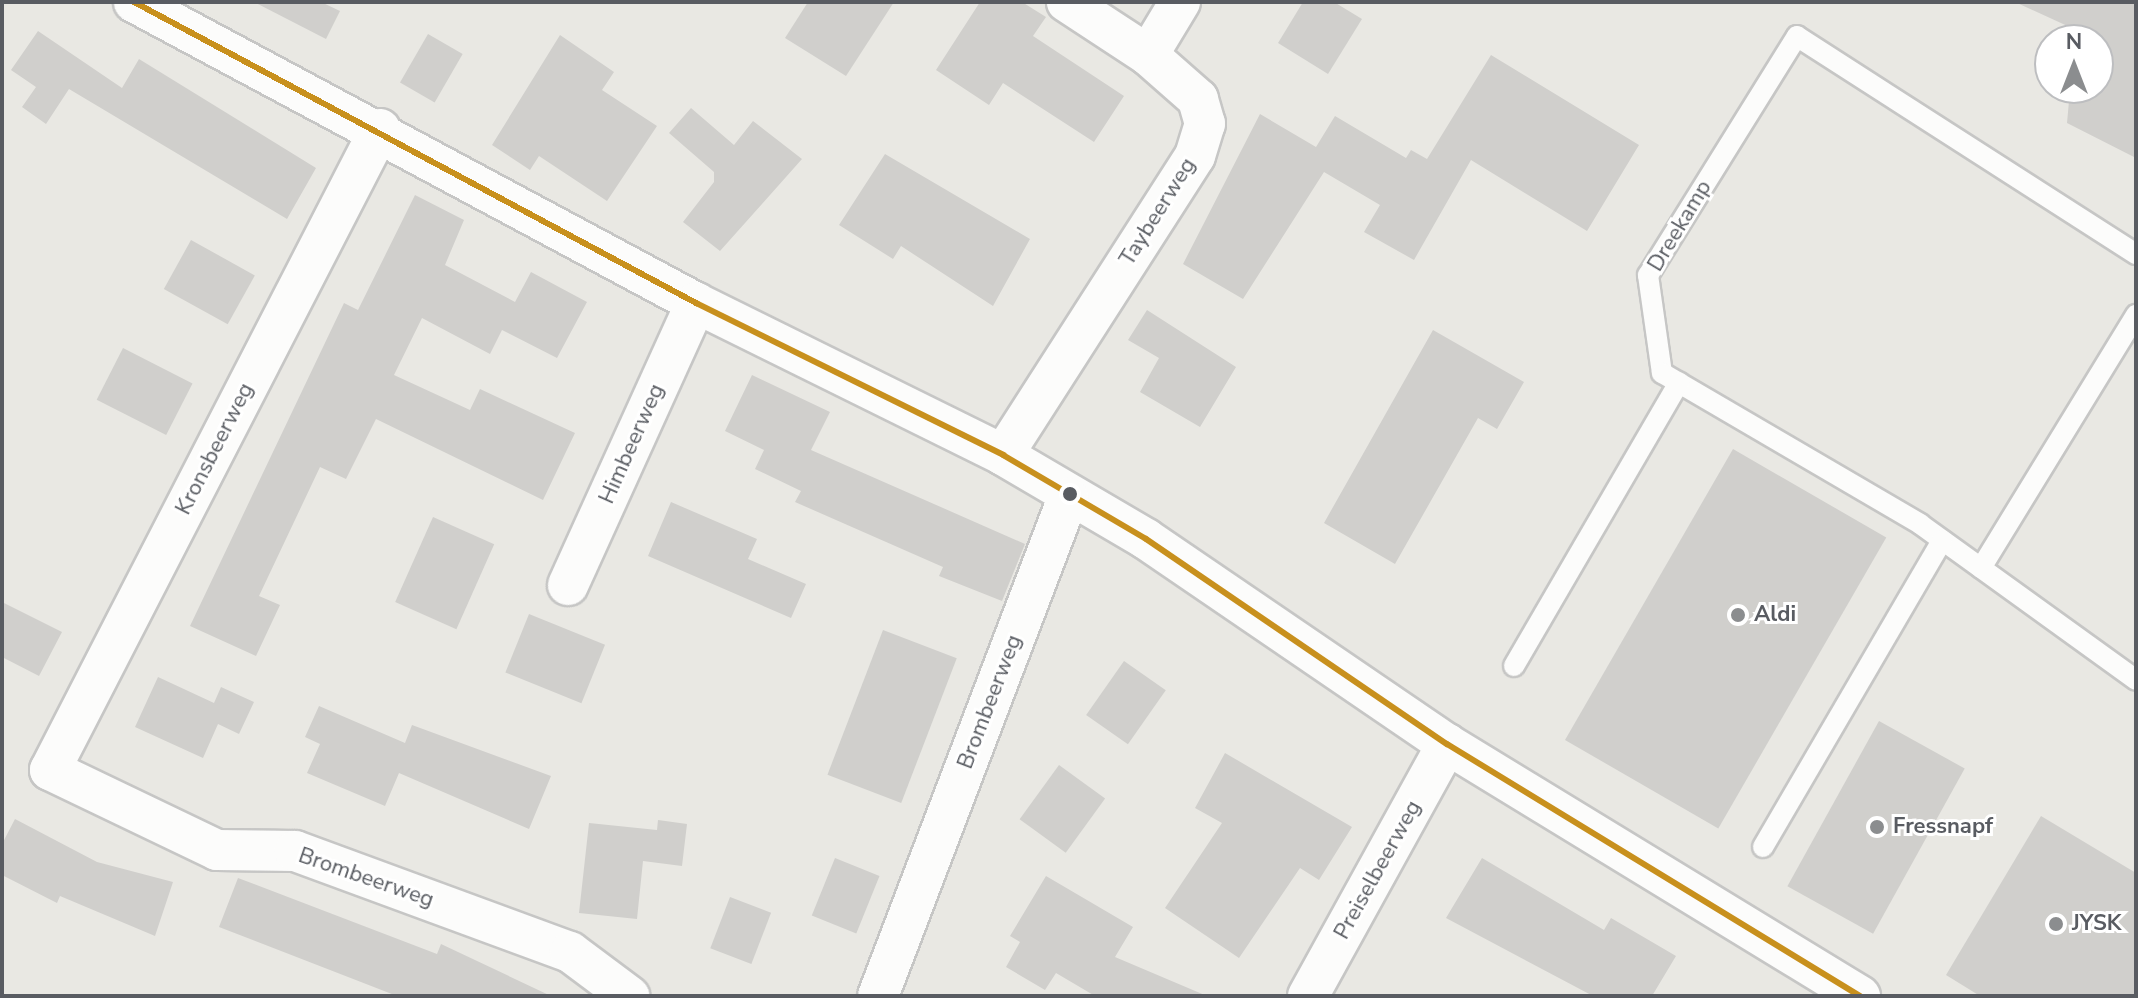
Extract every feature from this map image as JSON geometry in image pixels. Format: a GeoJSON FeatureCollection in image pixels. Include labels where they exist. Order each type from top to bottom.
{"type":"FeatureCollection","features":[{"type":"Feature","properties":{"kind":"street"},"geometry":{"type":"LineString","coordinates":[[134,2],[380,129],[696,303],[1003,455],[1068,498],[1146,539],[1447,744],[1860,996]]}},
{"type":"Feature","properties":{"kind":"street","name":"Taybeerweg"},"geometry":{"type":"LineString","coordinates":[[1003,455],[1195,156],[1205,124],[1198,99],[1148,55],[1067,2]]}},
{"type":"Feature","properties":{"kind":"street"},"geometry":{"type":"LineString","coordinates":[[1148,55],[1180,2]]}},
{"type":"Feature","properties":{"kind":"street","name":"Kronsbeerweg"},"geometry":{"type":"LineString","coordinates":[[50,770],[380,129]]}},
{"type":"Feature","properties":{"kind":"street","name":"Himbeerweg"},"geometry":{"type":"LineString","coordinates":[[568,585],[696,303]]}},
{"type":"Feature","properties":{"kind":"street","name":"Brombeerweg"},"geometry":{"type":"LineString","coordinates":[[878,996],[1068,498]]}},
{"type":"Feature","properties":{"kind":"street","name":"Preiselbeerweg"},"geometry":{"type":"LineString","coordinates":[[1308,996],[1447,744]]}},
{"type":"Feature","properties":{"kind":"street","name":"Brombeerweg"},"geometry":{"type":"LineString","coordinates":[[50,770],[217,850],[295,851],[570,952],[629,996]]}},
{"type":"Feature","properties":{"kind":"lane","name":"Dreekamp"},"geometry":{"type":"LineString","coordinates":[[2136,254],[1797,36],[1648,275],[1662,373],[1942,541],[2136,680]]}},
{"type":"Feature","properties":{"kind":"lane"},"geometry":{"type":"LineString","coordinates":[[1981,568],[2136,315]]}},
{"type":"Feature","properties":{"kind":"lane"},"geometry":{"type":"LineString","coordinates":[[1514,666],[1679,383]]}},
{"type":"Feature","properties":{"kind":"lane"},"geometry":{"type":"LineString","coordinates":[[1763,847],[1942,541]]}},
{"type":"Feature","properties":{"kind":"building"},"geometry":{"type":"Polygon","coordinates":[[[254,2],[321,2],[340,11],[326,39],[254,2]]]}},
{"type":"Feature","properties":{"kind":"building"},"geometry":{"type":"Polygon","coordinates":[[[808,2],[894,2],[846,76],[785,38],[808,2]]]}},
{"type":"Feature","properties":{"kind":"building"},"geometry":{"type":"Polygon","coordinates":[[[980,2],[1022,2],[1046,17],[1033,36],[1124,96],[1094,142],[1003,83],[989,105],[936,70],[980,2]]]}},
{"type":"Feature","properties":{"kind":"building"},"geometry":{"type":"Polygon","coordinates":[[[1303,2],[1334,2],[1362,19],[1328,74],[1278,43],[1303,2]]]}},
{"type":"Feature","properties":{"kind":"building"},"geometry":{"type":"Polygon","coordinates":[[[2015,2],[2136,2],[2136,158],[2067,123],[2069,104],[2114,104],[2114,24],[2063,24],[2015,2]]]}},
{"type":"Feature","properties":{"kind":"building"},"geometry":{"type":"Polygon","coordinates":[[[38,31],[122,88],[139,59],[316,168],[287,219],[69,89],[46,124],[22,107],[36,87],[11,70],[38,31]]]}},
{"type":"Feature","properties":{"kind":"building"},"geometry":{"type":"Polygon","coordinates":[[[428,34],[463,54],[435,102],[400,82],[428,34]]]}},
{"type":"Feature","properties":{"kind":"building"},"geometry":{"type":"Polygon","coordinates":[[[560,35],[614,72],[602,90],[657,126],[607,201],[539,156],[530,170],[492,145],[560,35]]]}},
{"type":"Feature","properties":{"kind":"building"},"geometry":{"type":"Polygon","coordinates":[[[1491,55],[1639,145],[1587,231],[1471,160],[1414,260],[1364,232],[1380,205],[1324,172],[1243,299],[1183,264],[1260,114],[1316,147],[1335,116],[1406,158],[1411,150],[1427,159],[1491,55]]]}},
{"type":"Feature","properties":{"kind":"building"},"geometry":{"type":"Polygon","coordinates":[[[691,108],[734,145],[753,121],[802,159],[720,251],[683,222],[714,182],[714,172],[669,133],[691,108]]]}},
{"type":"Feature","properties":{"kind":"building"},"geometry":{"type":"Polygon","coordinates":[[[885,154],[1030,239],[993,306],[901,246],[893,259],[839,225],[885,154]]]}},
{"type":"Feature","properties":{"kind":"building"},"geometry":{"type":"Polygon","coordinates":[[[415,195],[464,220],[445,265],[515,302],[531,272],[587,302],[557,358],[502,330],[490,354],[422,318],[394,375],[470,410],[480,389],[575,433],[543,500],[376,419],[346,479],[320,467],[259,596],[280,605],[256,656],[190,626],[344,303],[358,310],[415,195]]]}},
{"type":"Feature","properties":{"kind":"building"},"geometry":{"type":"Polygon","coordinates":[[[191,240],[255,275],[228,324],[164,289],[191,240]]]}},
{"type":"Feature","properties":{"kind":"building"},"geometry":{"type":"Polygon","coordinates":[[[1147,310],[1236,367],[1200,427],[1140,392],[1159,358],[1128,340],[1147,310]]]}},
{"type":"Feature","properties":{"kind":"building"},"geometry":{"type":"Polygon","coordinates":[[[1433,330],[1524,382],[1497,429],[1478,418],[1395,564],[1324,523],[1433,330]]]}},
{"type":"Feature","properties":{"kind":"building"},"geometry":{"type":"Polygon","coordinates":[[[123,348],[192,383],[166,435],[97,400],[123,348]]]}},
{"type":"Feature","properties":{"kind":"building"},"geometry":{"type":"Polygon","coordinates":[[[752,375],[830,412],[811,450],[1025,544],[1002,601],[939,576],[943,567],[795,502],[801,491],[755,469],[764,450],[725,431],[752,375]]]}},
{"type":"Feature","properties":{"kind":"building","name":"Aldi"},"geometry":{"type":"Polygon","coordinates":[[[1733,449],[1886,537],[1718,828],[1565,740],[1733,449]]]}},
{"type":"Feature","properties":{"kind":"building"},"geometry":{"type":"Polygon","coordinates":[[[671,502],[757,539],[748,559],[806,584],[791,618],[648,556],[671,502]]]}},
{"type":"Feature","properties":{"kind":"building"},"geometry":{"type":"Polygon","coordinates":[[[433,517],[494,544],[456,629],[395,602],[433,517]]]}},
{"type":"Feature","properties":{"kind":"building"},"geometry":{"type":"Polygon","coordinates":[[[2,602],[62,632],[39,676],[2,657],[2,602]]]}},
{"type":"Feature","properties":{"kind":"building"},"geometry":{"type":"Polygon","coordinates":[[[529,614],[605,645],[581,703],[505,672],[529,614]]]}},
{"type":"Feature","properties":{"kind":"building"},"geometry":{"type":"Polygon","coordinates":[[[883,630],[957,658],[901,803],[827,775],[883,630]]]}},
{"type":"Feature","properties":{"kind":"building"},"geometry":{"type":"Polygon","coordinates":[[[1124,661],[1166,690],[1128,744],[1086,715],[1124,661]]]}},
{"type":"Feature","properties":{"kind":"building"},"geometry":{"type":"Polygon","coordinates":[[[158,677],[214,703],[221,687],[254,702],[239,734],[218,724],[203,758],[135,727],[158,677]]]}},
{"type":"Feature","properties":{"kind":"building"},"geometry":{"type":"Polygon","coordinates":[[[319,706],[405,743],[412,725],[551,776],[529,829],[399,773],[385,806],[307,773],[320,744],[305,737],[319,706]]]}},
{"type":"Feature","properties":{"kind":"building","name":"Fressnapf"},"geometry":{"type":"Polygon","coordinates":[[[1879,721],[1965,769],[1873,934],[1787,886],[1879,721]]]}},
{"type":"Feature","properties":{"kind":"building"},"geometry":{"type":"Polygon","coordinates":[[[1225,753],[1352,827],[1319,880],[1300,868],[1239,958],[1165,908],[1222,823],[1195,808],[1225,753]]]}},
{"type":"Feature","properties":{"kind":"building"},"geometry":{"type":"Polygon","coordinates":[[[1059,765],[1105,799],[1066,853],[1020,819],[1059,765]]]}},
{"type":"Feature","properties":{"kind":"building","name":"JYSK"},"geometry":{"type":"Polygon","coordinates":[[[2041,816],[2136,873],[2136,996],[1980,996],[1946,975],[2041,816]]]}},
{"type":"Feature","properties":{"kind":"building"},"geometry":{"type":"Polygon","coordinates":[[[15,819],[97,862],[173,882],[155,936],[60,896],[57,903],[2,875],[2,844],[15,819]]]}},
{"type":"Feature","properties":{"kind":"building"},"geometry":{"type":"Polygon","coordinates":[[[658,820],[687,824],[682,866],[643,861],[637,919],[579,913],[589,823],[657,830],[658,820]]]}},
{"type":"Feature","properties":{"kind":"building"},"geometry":{"type":"Polygon","coordinates":[[[835,858],[880,876],[856,933],[812,915],[835,858]]]}},
{"type":"Feature","properties":{"kind":"building"},"geometry":{"type":"Polygon","coordinates":[[[1482,858],[1604,930],[1611,918],[1676,956],[1652,996],[1593,996],[1446,918],[1482,858]]]}},
{"type":"Feature","properties":{"kind":"building"},"geometry":{"type":"Polygon","coordinates":[[[1046,876],[1133,927],[1115,957],[1207,996],[1095,996],[1056,973],[1045,990],[1006,967],[1020,942],[1010,936],[1046,876]]]}},
{"type":"Feature","properties":{"kind":"building"},"geometry":{"type":"Polygon","coordinates":[[[238,878],[437,954],[441,944],[551,996],[397,996],[219,927],[238,878]]]}},
{"type":"Feature","properties":{"kind":"building"},"geometry":{"type":"Polygon","coordinates":[[[730,897],[771,913],[751,964],[710,948],[730,897]]]}},
{"type":"Feature","properties":{"kind":"transit line"},"geometry":{"type":"LineString","coordinates":[[134,2],[696,303],[1003,455],[1146,539],[1447,744],[1860,996]]}},
{"type":"Feature","properties":{"kind":"place","name":"Aldi"},"geometry":{"type":"Point","coordinates":[1738,615]}},
{"type":"Feature","properties":{"kind":"place","name":"Fressnapf"},"geometry":{"type":"Point","coordinates":[1877,827]}},
{"type":"Feature","properties":{"kind":"place","name":"JYSK"},"geometry":{"type":"Point","coordinates":[2056,924]}}]}
